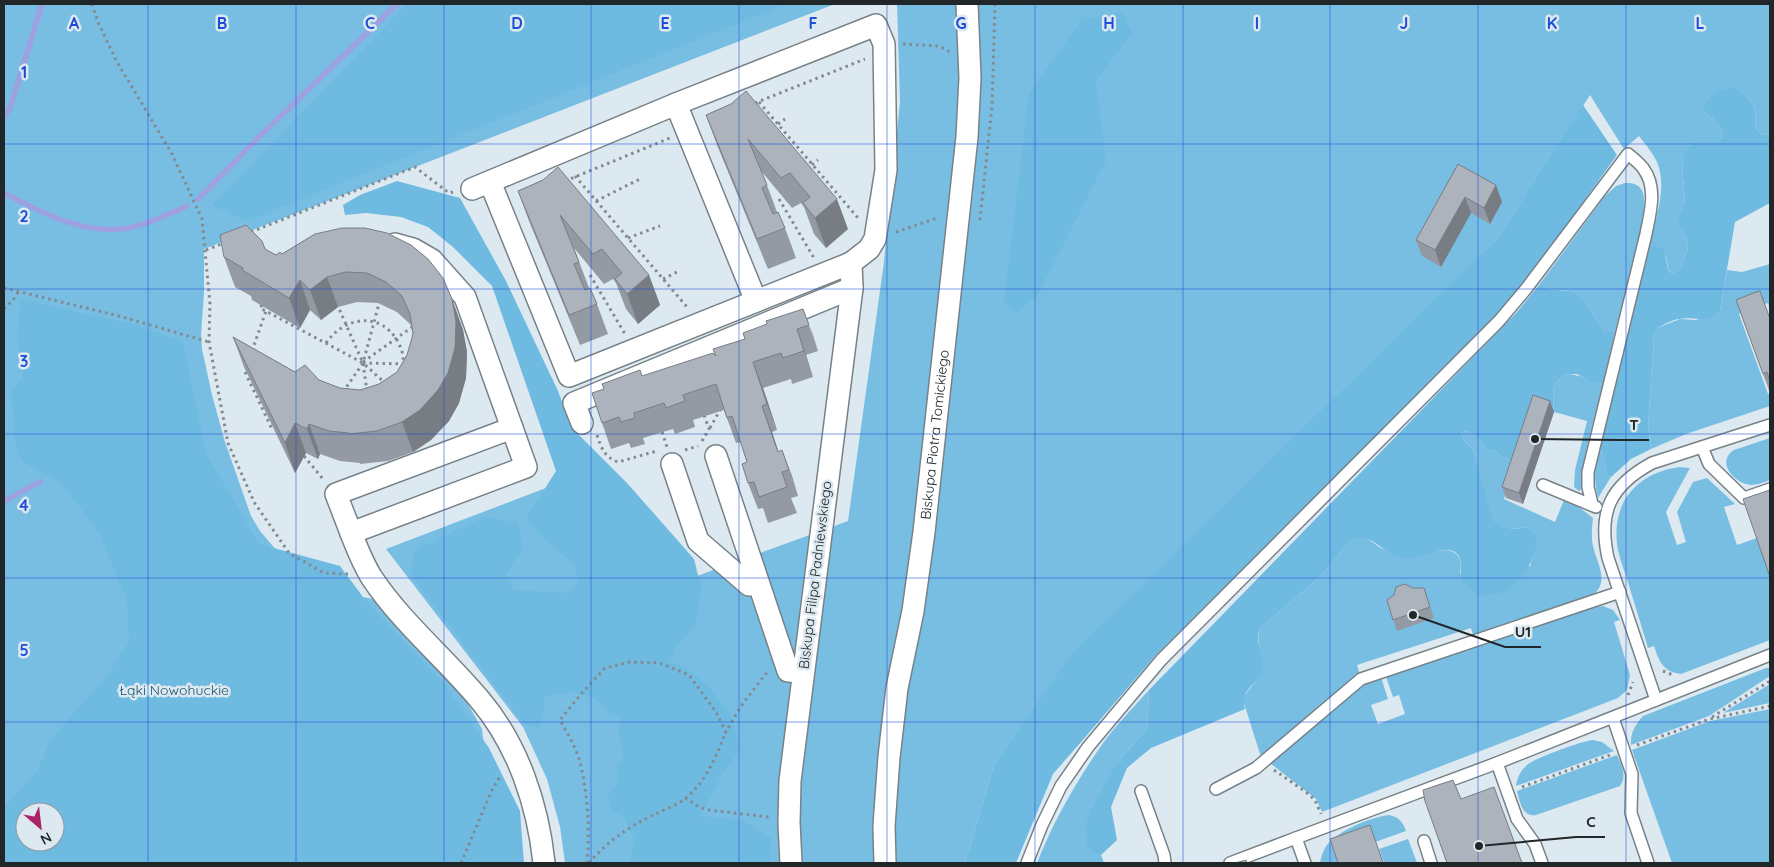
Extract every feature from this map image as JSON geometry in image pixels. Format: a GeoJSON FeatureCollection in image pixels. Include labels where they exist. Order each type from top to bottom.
{"type":"FeatureCollection","features":[{"type":"Feature","properties":{"kind":"street","name":"Biskupa Piotra Tomickiego"},"geometry":{"type":"LineString","coordinates":[[885,863],[884,826],[889,757],[897,688],[912,611],[924,532],[970,108],[970,54],[967,4]]}},
{"type":"Feature","properties":{"kind":"street"},"geometry":{"type":"LineString","coordinates":[[876,25],[884,48],[886,170],[875,239],[868,249],[851,263],[569,376],[481,185],[676,104],[876,25]]}},
{"type":"Feature","properties":{"kind":"street"},"geometry":{"type":"LineString","coordinates":[[676,104],[756,300]]}},
{"type":"Feature","properties":{"kind":"street"},"geometry":{"type":"LineString","coordinates":[[351,533],[526,468],[464,297],[432,260],[413,249],[373,241]]}},
{"type":"Feature","properties":{"kind":"street","name":"Biskupa Filipa Padniewskiego"},"geometry":{"type":"LineString","coordinates":[[791,863],[789,823],[790,781],[852,288],[851,263]]}},
{"type":"Feature","properties":{"kind":"street"},"geometry":{"type":"LineString","coordinates":[[582,423],[574,403],[852,288]]}},
{"type":"Feature","properties":{"kind":"street"},"geometry":{"type":"LineString","coordinates":[[512,428],[336,494],[361,558],[371,577],[388,600],[481,701],[515,754],[534,807],[544,863]]}},
{"type":"Feature","properties":{"kind":"street"},"geometry":{"type":"LineString","coordinates":[[716,456],[788,671],[803,672]]}},
{"type":"Feature","properties":{"kind":"street"},"geometry":{"type":"LineString","coordinates":[[665,457],[698,542],[749,584],[758,582]]}},
{"type":"Feature","properties":{"kind":"lane"},"geometry":{"type":"LineString","coordinates":[[1027,863],[1042,825],[1061,786],[1088,747],[1161,660],[1499,321],[1526,290],[1628,154],[1643,168],[1651,190],[1652,200],[1646,234],[1588,472],[1588,487],[1592,504]]}},
{"type":"Feature","properties":{"kind":"lane"},"geometry":{"type":"LineString","coordinates":[[1656,700],[1604,541],[1604,526],[1610,501],[1618,488],[1638,471],[1652,463],[1770,425]]}},
{"type":"Feature","properties":{"kind":"lane"},"geometry":{"type":"LineString","coordinates":[[1702,447],[1709,464],[1744,498],[1770,489]]}},
{"type":"Feature","properties":{"kind":"lane"},"geometry":{"type":"LineString","coordinates":[[1543,485],[1592,504],[1606,513]]}},
{"type":"Feature","properties":{"kind":"lane"},"geometry":{"type":"LineString","coordinates":[[1216,789],[1256,768],[1361,679],[1620,592]]}},
{"type":"Feature","properties":{"kind":"lane"},"geometry":{"type":"LineString","coordinates":[[1230,863],[1497,763],[1770,655]]}},
{"type":"Feature","properties":{"kind":"lane"},"geometry":{"type":"LineString","coordinates":[[1613,718],[1632,774],[1631,813],[1648,863]]}},
{"type":"Feature","properties":{"kind":"lane"},"geometry":{"type":"LineString","coordinates":[[1497,763],[1517,819],[1536,844],[1542,863]]}},
{"type":"Feature","properties":{"kind":"lane"},"geometry":{"type":"LineString","coordinates":[[1141,792],[1164,855],[1165,863]]}},
{"type":"Feature","properties":{"kind":"lane"},"geometry":{"type":"LineString","coordinates":[[1296,838],[1305,863]]}},
{"type":"Feature","properties":{"kind":"lane"},"geometry":{"type":"LineString","coordinates":[[1424,841],[1431,863]]}},
{"type":"Feature","properties":{"kind":"path"},"geometry":{"type":"LineString","coordinates":[[92,4],[98,22],[117,62],[172,154],[202,219],[210,304],[210,342],[228,444],[254,502],[289,553],[324,572],[371,577]]}},
{"type":"Feature","properties":{"kind":"path"},"geometry":{"type":"LineString","coordinates":[[751,105],[884,48],[939,46],[951,53],[970,54]]}},
{"type":"Feature","properties":{"kind":"path"},"geometry":{"type":"LineString","coordinates":[[759,102],[875,239],[959,211]]}},
{"type":"Feature","properties":{"kind":"path"},"geometry":{"type":"LineString","coordinates":[[778,124],[785,119]]}},
{"type":"Feature","properties":{"kind":"path"},"geometry":{"type":"LineString","coordinates":[[560,183],[687,131]]}},
{"type":"Feature","properties":{"kind":"path"},"geometry":{"type":"LineString","coordinates":[[812,165],[818,160]]}},
{"type":"Feature","properties":{"kind":"path"},"geometry":{"type":"LineString","coordinates":[[242,236],[415,167],[449,193],[481,185]]}},
{"type":"Feature","properties":{"kind":"path"},"geometry":{"type":"LineString","coordinates":[[575,176],[685,304]]}},
{"type":"Feature","properties":{"kind":"path"},"geometry":{"type":"LineString","coordinates":[[596,201],[640,179]]}},
{"type":"Feature","properties":{"kind":"path"},"geometry":{"type":"LineString","coordinates":[[779,199],[823,274]]}},
{"type":"Feature","properties":{"kind":"path"},"geometry":{"type":"LineString","coordinates":[[628,238],[660,226]]}},
{"type":"Feature","properties":{"kind":"path"},"geometry":{"type":"LineString","coordinates":[[206,250],[224,243]]}},
{"type":"Feature","properties":{"kind":"path"},"geometry":{"type":"LineString","coordinates":[[663,279],[679,271]]}},
{"type":"Feature","properties":{"kind":"path"},"geometry":{"type":"LineString","coordinates":[[590,276],[635,349]]}},
{"type":"Feature","properties":{"kind":"path"},"geometry":{"type":"LineString","coordinates":[[4,288],[119,316],[210,342]]}},
{"type":"Feature","properties":{"kind":"path"},"geometry":{"type":"LineString","coordinates":[[4,309],[19,291]]}},
{"type":"Feature","properties":{"kind":"path"},"geometry":{"type":"LineString","coordinates":[[341,396],[363,362],[380,300]]}},
{"type":"Feature","properties":{"kind":"path"},"geometry":{"type":"LineString","coordinates":[[337,304],[363,362],[367,392]]}},
{"type":"Feature","properties":{"kind":"path"},"geometry":{"type":"LineString","coordinates":[[262,305],[260,308],[363,362],[392,389]]}},
{"type":"Feature","properties":{"kind":"path"},"geometry":{"type":"LineString","coordinates":[[251,355],[266,311]]}},
{"type":"Feature","properties":{"kind":"path"},"geometry":{"type":"LineString","coordinates":[[326,343],[333,334],[346,324],[356,321],[382,325],[393,334],[400,345],[404,358],[402,372]]}},
{"type":"Feature","properties":{"kind":"path"},"geometry":{"type":"LineString","coordinates":[[363,362],[416,324]]}},
{"type":"Feature","properties":{"kind":"path"},"geometry":{"type":"LineString","coordinates":[[363,362],[411,364]]}},
{"type":"Feature","properties":{"kind":"path"},"geometry":{"type":"LineString","coordinates":[[248,363],[245,372],[272,429],[274,428]]}},
{"type":"Feature","properties":{"kind":"path"},"geometry":{"type":"LineString","coordinates":[[716,456],[706,453],[702,441],[723,405]]}},
{"type":"Feature","properties":{"kind":"path"},"geometry":{"type":"LineString","coordinates":[[703,411],[709,429]]}},
{"type":"Feature","properties":{"kind":"path"},"geometry":{"type":"LineString","coordinates":[[582,423],[591,420],[603,452],[614,460],[622,462],[665,457]]}},
{"type":"Feature","properties":{"kind":"path"},"geometry":{"type":"LineString","coordinates":[[304,456],[336,494]]}},
{"type":"Feature","properties":{"kind":"path"},"geometry":{"type":"LineString","coordinates":[[588,863],[601,849],[625,830],[685,798],[699,785],[710,768],[726,732],[741,706],[763,676],[782,655]]}},
{"type":"Feature","properties":{"kind":"path"},"geometry":{"type":"LineString","coordinates":[[588,863],[587,797],[579,761],[560,720],[605,668],[630,662],[660,663],[689,675],[716,712],[726,732]]}},
{"type":"Feature","properties":{"kind":"path"},"geometry":{"type":"LineString","coordinates":[[1710,719],[1770,680]]}},
{"type":"Feature","properties":{"kind":"path"},"geometry":{"type":"LineString","coordinates":[[1508,792],[1710,719],[1770,706]]}},
{"type":"Feature","properties":{"kind":"path"},"geometry":{"type":"LineString","coordinates":[[461,863],[492,790],[515,754]]}},
{"type":"Feature","properties":{"kind":"path"},"geometry":{"type":"LineString","coordinates":[[1264,761],[1315,800],[1322,816]]}},
{"type":"Feature","properties":{"kind":"path"},"geometry":{"type":"LineString","coordinates":[[685,798],[699,807],[709,810],[772,817],[789,823]]}},
{"type":"Feature","properties":{"kind":"green space","name":"Łąki Nowohuckie"},"geometry":{"type":"Polygon","coordinates":[[[4,4],[835,4],[204,249],[202,349],[225,442],[251,516],[260,531],[283,558],[330,591],[379,600],[462,693],[482,729],[489,792],[4,863],[4,4]]]}},
{"type":"Feature","properties":{"kind":"green space"},"geometry":{"type":"Polygon","coordinates":[[[407,4],[786,4],[247,221],[212,205],[407,4]]]}},
{"type":"Feature","properties":{"kind":"green space"},"geometry":{"type":"Polygon","coordinates":[[[897,4],[1770,4],[1770,134],[1763,135],[1755,128],[1755,109],[1751,101],[1737,88],[1704,112],[1719,125],[1723,136],[1717,142],[1694,142],[1682,162],[1685,206],[1679,215],[1679,225],[1686,237],[1688,248],[1680,270],[1672,273],[1668,269],[1666,256],[1648,248],[1661,194],[1660,172],[1657,162],[1639,136],[1624,149],[1590,95],[1496,240],[993,768],[965,863],[565,863],[560,827],[547,779],[523,727],[386,549],[606,465],[697,576],[848,521],[884,262],[900,102],[897,4]]]}},
{"type":"Feature","properties":{"kind":"green space"},"geometry":{"type":"Polygon","coordinates":[[[1122,12],[1132,33],[1096,81],[1106,161],[1037,296],[1017,313],[1004,302],[1029,94],[1082,19],[1122,12]]]}},
{"type":"Feature","properties":{"kind":"green space"},"geometry":{"type":"Polygon","coordinates":[[[1737,88],[1751,101],[1755,109],[1755,128],[1763,135],[1770,134],[1770,203],[1735,222],[1720,310],[1704,319],[1685,318],[1670,321],[1657,328],[1654,336],[1648,426],[1651,449],[1631,459],[1611,477],[1607,474],[1600,445],[1648,248],[1653,246],[1664,248],[1668,270],[1672,273],[1680,270],[1688,248],[1686,237],[1679,226],[1679,215],[1685,205],[1682,162],[1688,148],[1694,142],[1717,142],[1723,136],[1719,125],[1704,112],[1705,106],[1711,97],[1720,91],[1737,88]]]}},
{"type":"Feature","properties":{"kind":"green space"},"geometry":{"type":"Polygon","coordinates":[[[1583,105],[1617,155],[1522,287],[1495,317],[1155,656],[1053,774],[1016,863],[965,863],[993,768],[1070,656],[1496,240],[1583,105]]]}},
{"type":"Feature","properties":{"kind":"green space"},"geometry":{"type":"Polygon","coordinates":[[[397,181],[460,198],[506,281],[558,391],[572,428],[627,483],[694,559],[701,587],[696,624],[675,648],[670,662],[688,669],[707,685],[730,714],[741,749],[723,773],[701,816],[742,820],[771,838],[770,861],[768,863],[630,863],[635,841],[625,818],[610,810],[608,795],[618,783],[617,768],[624,754],[619,735],[620,718],[609,714],[595,698],[572,692],[545,696],[539,728],[524,724],[411,575],[414,550],[485,517],[518,523],[523,548],[505,576],[514,590],[569,593],[579,581],[574,564],[548,542],[526,518],[556,471],[492,286],[453,247],[428,227],[401,217],[366,213],[345,215],[343,205],[360,195],[397,181]]]}},
{"type":"Feature","properties":{"kind":"green space"},"geometry":{"type":"Polygon","coordinates":[[[1625,183],[1636,185],[1642,190],[1644,204],[1642,220],[1634,260],[1615,332],[1605,332],[1579,295],[1572,291],[1556,290],[1539,285],[1605,196],[1616,186],[1625,183]]]}},
{"type":"Feature","properties":{"kind":"green space"},"geometry":{"type":"Polygon","coordinates":[[[1770,264],[1770,309],[1768,303],[1739,314],[1768,394],[1770,394],[1770,406],[1686,434],[1651,449],[1648,426],[1654,336],[1657,328],[1680,319],[1696,320],[1720,310],[1727,270],[1742,272],[1770,264]]]}},
{"type":"Feature","properties":{"kind":"green space"},"geometry":{"type":"Polygon","coordinates":[[[1539,285],[1556,290],[1572,291],[1579,295],[1605,332],[1615,332],[1603,384],[1592,382],[1577,374],[1566,374],[1554,384],[1554,412],[1537,407],[1517,465],[1494,451],[1485,449],[1472,434],[1465,431],[1461,433],[1463,439],[1473,449],[1493,521],[1509,528],[1527,527],[1535,535],[1535,553],[1523,574],[1505,591],[1481,596],[1463,581],[1460,558],[1451,550],[1443,550],[1417,557],[1402,557],[1388,552],[1371,540],[1358,538],[1350,541],[1320,577],[1260,628],[1258,638],[1263,668],[1261,674],[1245,695],[1245,709],[1151,748],[1127,768],[1111,807],[1117,840],[1101,855],[1093,852],[1087,845],[1086,823],[1116,764],[1147,728],[1149,690],[1517,312],[1539,285]]]}},
{"type":"Feature","properties":{"kind":"green space","name":"Łąki Nowohuckie"},"geometry":{"type":"Polygon","coordinates":[[[20,299],[135,325],[183,342],[206,453],[259,544],[340,566],[366,601],[441,680],[489,748],[520,811],[524,863],[4,863],[4,808],[37,771],[51,739],[105,679],[129,642],[127,600],[100,534],[62,483],[23,462],[16,446],[11,391],[23,377],[18,340],[20,299]]]}},
{"type":"Feature","properties":{"kind":"green space"},"geometry":{"type":"Polygon","coordinates":[[[1566,374],[1580,376],[1603,384],[1586,452],[1583,478],[1584,487],[1579,491],[1574,487],[1575,470],[1587,421],[1554,412],[1554,384],[1566,374]]]}},
{"type":"Feature","properties":{"kind":"green space"},"geometry":{"type":"Polygon","coordinates":[[[1465,431],[1477,438],[1485,449],[1494,451],[1517,465],[1504,499],[1555,522],[1564,500],[1575,504],[1593,518],[1592,543],[1602,578],[1598,590],[1593,595],[1473,635],[1471,628],[1357,665],[1360,675],[1261,757],[1243,700],[1259,678],[1262,669],[1258,640],[1260,628],[1320,577],[1350,541],[1361,537],[1365,538],[1389,551],[1452,551],[1458,555],[1461,565],[1460,573],[1530,566],[1536,545],[1532,531],[1527,527],[1509,528],[1501,526],[1492,521],[1473,449],[1463,439],[1461,433],[1465,431]]]}},
{"type":"Feature","properties":{"kind":"green space"},"geometry":{"type":"Polygon","coordinates":[[[1770,438],[1770,480],[1759,484],[1745,484],[1729,472],[1726,460],[1734,450],[1770,438]]]}},
{"type":"Feature","properties":{"kind":"green space"},"geometry":{"type":"Polygon","coordinates":[[[1600,445],[1607,474],[1611,477],[1598,498],[1595,471],[1600,445]]]}},
{"type":"Feature","properties":{"kind":"green space"},"geometry":{"type":"Polygon","coordinates":[[[1679,467],[1690,468],[1666,512],[1677,545],[1686,542],[1677,512],[1693,482],[1707,478],[1735,504],[1724,507],[1737,545],[1757,538],[1770,576],[1770,640],[1681,674],[1670,671],[1663,665],[1654,646],[1648,648],[1617,544],[1619,515],[1624,502],[1631,492],[1651,476],[1664,470],[1679,467]]]}},
{"type":"Feature","properties":{"kind":"green space"},"geometry":{"type":"Polygon","coordinates":[[[1603,606],[1613,610],[1620,620],[1614,622],[1630,675],[1627,690],[1618,698],[1322,812],[1316,799],[1270,763],[1363,684],[1381,677],[1388,699],[1371,705],[1378,724],[1405,714],[1399,695],[1393,697],[1386,677],[1595,607],[1603,606]]]}},
{"type":"Feature","properties":{"kind":"green space"},"geometry":{"type":"Polygon","coordinates":[[[1770,668],[1770,676],[1709,716],[1631,745],[1634,729],[1643,716],[1770,668]]]}},
{"type":"Feature","properties":{"kind":"green space"},"geometry":{"type":"Polygon","coordinates":[[[1770,684],[1770,703],[1723,713],[1770,684]]]}},
{"type":"Feature","properties":{"kind":"green space"},"geometry":{"type":"Polygon","coordinates":[[[1149,690],[1147,728],[1116,764],[1093,851],[1101,855],[1104,863],[1037,863],[1058,817],[1101,746],[1149,690]]]}},
{"type":"Feature","properties":{"kind":"green space"},"geometry":{"type":"Polygon","coordinates":[[[1770,709],[1770,863],[1672,863],[1632,750],[1710,721],[1770,709]]]}},
{"type":"Feature","properties":{"kind":"green space"},"geometry":{"type":"Polygon","coordinates":[[[1593,740],[1602,742],[1614,751],[1516,786],[1521,772],[1532,762],[1559,750],[1593,740]]]}},
{"type":"Feature","properties":{"kind":"green space"},"geometry":{"type":"Polygon","coordinates":[[[1617,755],[1623,775],[1620,786],[1536,815],[1528,814],[1522,808],[1517,791],[1617,755]]]}},
{"type":"Feature","properties":{"kind":"green space"},"geometry":{"type":"Polygon","coordinates":[[[1389,815],[1400,820],[1406,831],[1336,856],[1338,863],[1320,863],[1325,848],[1336,836],[1363,822],[1389,815]]]}},
{"type":"Feature","properties":{"kind":"green space"},"geometry":{"type":"Polygon","coordinates":[[[1408,839],[1417,863],[1384,863],[1379,849],[1408,839]]]}},
{"type":"Feature","properties":{"kind":"building"},"geometry":{"type":"Polygon","coordinates":[[[746,91],[837,199],[815,218],[803,203],[810,197],[790,173],[781,178],[748,139],[767,185],[762,188],[773,214],[778,212],[785,228],[757,239],[706,115],[731,104],[746,91]]]}},
{"type":"Feature","properties":{"kind":"building"},"geometry":{"type":"Polygon","coordinates":[[[1458,164],[1496,185],[1484,208],[1465,197],[1435,250],[1416,240],[1458,164]]]}},
{"type":"Feature","properties":{"kind":"building"},"geometry":{"type":"Polygon","coordinates":[[[558,167],[649,275],[627,294],[615,279],[622,273],[602,249],[593,254],[560,215],[579,262],[574,264],[585,290],[590,288],[597,304],[569,315],[518,191],[543,180],[558,167]]]}},
{"type":"Feature","properties":{"kind":"building"},"geometry":{"type":"Polygon","coordinates":[[[246,225],[262,241],[265,249],[276,255],[280,252],[282,254],[315,234],[342,228],[365,228],[387,233],[411,245],[428,259],[443,278],[452,299],[456,322],[455,348],[448,373],[438,390],[420,410],[402,422],[377,431],[349,434],[329,431],[309,424],[307,429],[295,423],[285,443],[233,337],[295,372],[305,365],[319,380],[340,388],[360,390],[379,384],[397,372],[407,355],[413,334],[410,314],[402,296],[386,282],[367,273],[346,272],[327,277],[310,290],[300,280],[289,298],[224,257],[220,235],[246,225]]]}},
{"type":"Feature","properties":{"kind":"building"},"geometry":{"type":"Polygon","coordinates":[[[1760,291],[1770,319],[1770,381],[1767,372],[1763,374],[1736,300],[1760,291]]]}},
{"type":"Feature","properties":{"kind":"building"},"geometry":{"type":"Polygon","coordinates":[[[803,309],[809,325],[797,329],[804,351],[783,358],[781,353],[753,362],[767,404],[762,406],[778,452],[782,450],[789,470],[782,472],[787,487],[759,497],[754,482],[748,483],[742,464],[747,462],[732,416],[727,418],[716,384],[683,395],[685,401],[666,408],[664,403],[634,413],[635,418],[621,422],[619,417],[602,423],[592,393],[604,389],[602,384],[640,370],[642,376],[713,353],[716,356],[713,349],[745,339],[743,333],[767,324],[766,321],[803,309]]]}},
{"type":"Feature","properties":{"kind":"building"},"geometry":{"type":"Polygon","coordinates":[[[1533,395],[1550,401],[1519,493],[1502,487],[1533,395]]]}},
{"type":"Feature","properties":{"kind":"building"},"geometry":{"type":"Polygon","coordinates":[[[1770,490],[1770,577],[1743,499],[1770,490]]]}},
{"type":"Feature","properties":{"kind":"building"},"geometry":{"type":"Polygon","coordinates":[[[1405,584],[1413,588],[1424,588],[1430,607],[1393,620],[1387,600],[1394,595],[1396,587],[1405,584]]]}},
{"type":"Feature","properties":{"kind":"building"},"geometry":{"type":"Polygon","coordinates":[[[1453,780],[1461,799],[1494,787],[1522,863],[1447,863],[1425,801],[1423,790],[1453,780]]]}},
{"type":"Feature","properties":{"kind":"building"},"geometry":{"type":"Polygon","coordinates":[[[1370,825],[1383,863],[1338,863],[1330,839],[1370,825]]]}},
{"type":"Feature","properties":{"kind":"building"},"geometry":{"type":"Polygon","coordinates":[[[1246,860],[1247,863],[1235,863],[1246,860]]]}},
{"type":"Feature","properties":{"kind":"waterway"},"geometry":{"type":"LineString","coordinates":[[4,117],[10,108],[42,4]]}},
{"type":"Feature","properties":{"kind":"waterway"},"geometry":{"type":"LineString","coordinates":[[198,199],[261,135],[397,4]]}},
{"type":"Feature","properties":{"kind":"waterway"},"geometry":{"type":"LineString","coordinates":[[4,193],[51,216],[85,227],[102,229],[137,226],[187,206]]}},
{"type":"Feature","properties":{"kind":"waterway"},"geometry":{"type":"LineString","coordinates":[[4,501],[40,482]]}},
{"type":"Feature","properties":{"kind":"place","name":"T"},"geometry":{"type":"Point","coordinates":[1535,439]}},
{"type":"Feature","properties":{"kind":"place","name":"U1"},"geometry":{"type":"Point","coordinates":[1413,615]}},
{"type":"Feature","properties":{"kind":"place","name":"C"},"geometry":{"type":"Point","coordinates":[1479,846]}}]}
